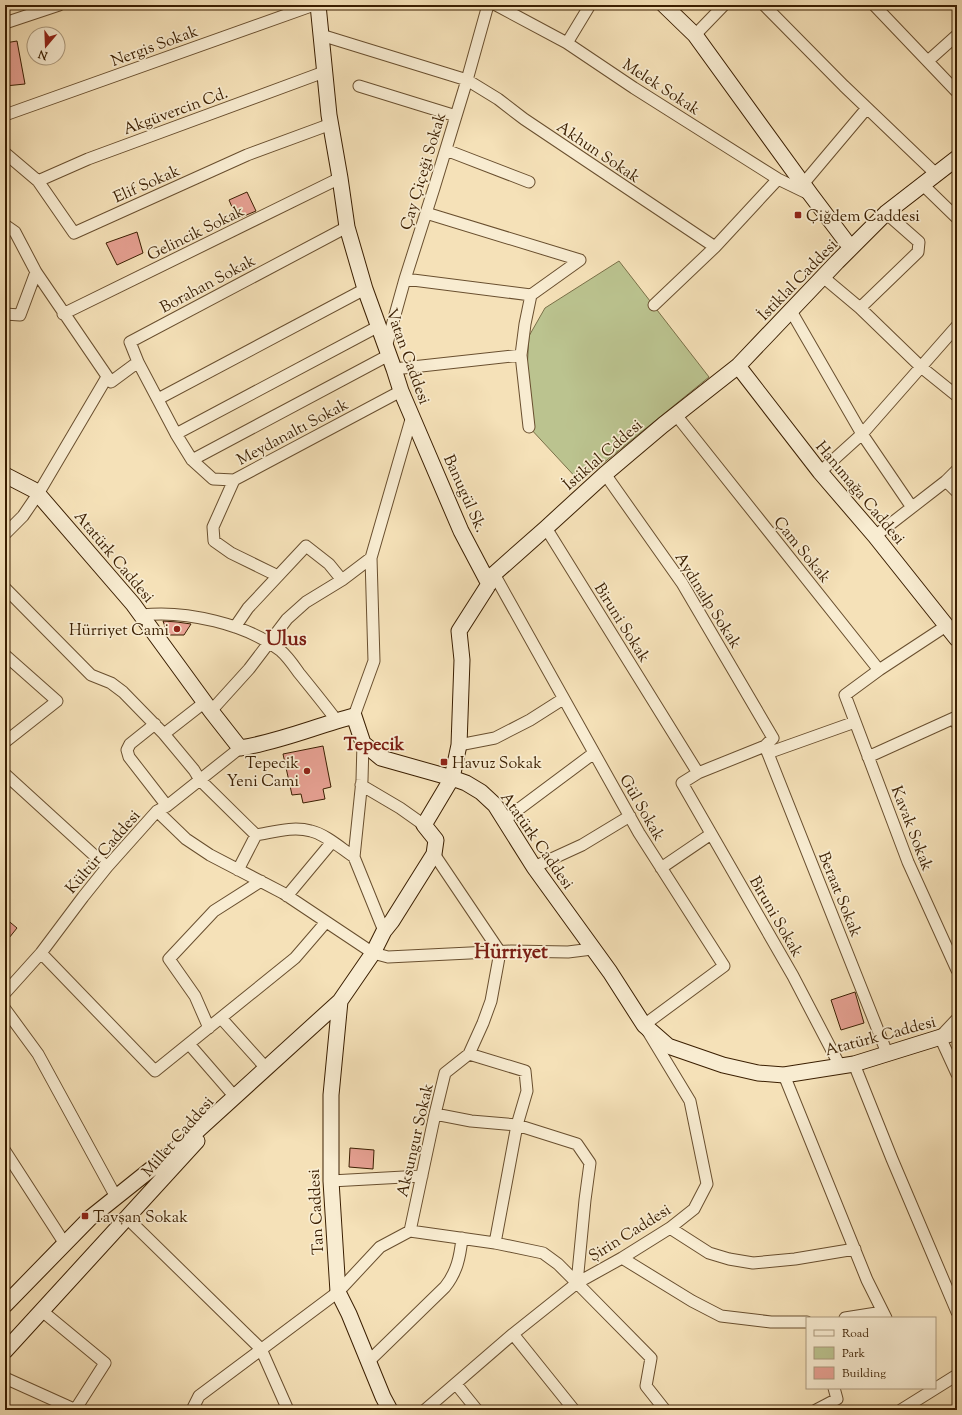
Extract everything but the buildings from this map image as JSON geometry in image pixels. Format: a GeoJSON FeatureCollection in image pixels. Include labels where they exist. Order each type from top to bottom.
{"type":"FeatureCollection","features":[{"type":"Feature","properties":{"kind":"main road","name":"Vatan Caddesi"},"geometry":{"type":"LineString","coordinates":[[318,5],[329,115],[348,227],[365,289],[401,391],[412,416]]}},
{"type":"Feature","properties":{"kind":"main road"},"geometry":{"type":"LineString","coordinates":[[664,5],[695,35],[851,248]]}},
{"type":"Feature","properties":{"kind":"main road","name":"İstiklal Caddesi"},"geometry":{"type":"LineString","coordinates":[[738,366],[886,213],[957,158]]}},
{"type":"Feature","properties":{"kind":"main road","name":"İstiklal Cddesi"},"geometry":{"type":"LineString","coordinates":[[452,778],[458,745],[462,660],[458,631],[491,579],[605,474],[738,366]]}},
{"type":"Feature","properties":{"kind":"main road","name":"Hanımağa Caddesi"},"geometry":{"type":"LineString","coordinates":[[738,366],[820,472],[875,536],[957,640]]}},
{"type":"Feature","properties":{"kind":"main road","name":"Banugül Sk."},"geometry":{"type":"LineString","coordinates":[[412,416],[461,530],[491,579]]}},
{"type":"Feature","properties":{"kind":"main road","name":"Atatürk Caddesi"},"geometry":{"type":"LineString","coordinates":[[5,475],[34,490],[38,494],[133,604],[240,748]]}},
{"type":"Feature","properties":{"kind":"main road"},"geometry":{"type":"LineString","coordinates":[[240,748],[259,745],[354,716],[363,743]]}},
{"type":"Feature","properties":{"kind":"main road","name":"Atatürk Caddesi"},"geometry":{"type":"LineString","coordinates":[[363,743],[381,758],[466,783],[481,792],[495,805],[534,867],[610,972],[644,1024],[668,1046],[696,1056],[758,1073],[784,1075],[847,1065],[957,1032]]}},
{"type":"Feature","properties":{"kind":"main road"},"geometry":{"type":"LineString","coordinates":[[234,1098],[340,1001],[374,953],[384,931],[392,921],[434,854],[436,840],[424,825],[452,778]]}},
{"type":"Feature","properties":{"kind":"main road","name":"Tan Caddesi"},"geometry":{"type":"LineString","coordinates":[[340,1001],[331,1095],[331,1180],[338,1292],[390,1410]]}},
{"type":"Feature","properties":{"kind":"main road","name":"Millet Caddesi"},"geometry":{"type":"LineString","coordinates":[[5,1305],[90,1218],[185,1142],[234,1098]]}},
{"type":"Feature","properties":{"kind":"main road","name":"Millet Caddesi"},"geometry":{"type":"LineString","coordinates":[[5,1351],[176,1165],[234,1098]]}},
{"type":"Feature","properties":{"kind":"street"},"geometry":{"type":"LineString","coordinates":[[5,24],[26,11],[59,5]]}},
{"type":"Feature","properties":{"kind":"street","name":"Nergis Sokak"},"geometry":{"type":"LineString","coordinates":[[5,115],[314,5]]}},
{"type":"Feature","properties":{"kind":"street","name":"Çay Çiçeği Sokak"},"geometry":{"type":"LineString","coordinates":[[388,351],[405,279],[446,150],[488,5]]}},
{"type":"Feature","properties":{"kind":"street","name":"Melek Sokak"},"geometry":{"type":"LineString","coordinates":[[496,5],[567,43],[634,88],[778,179],[807,189]]}},
{"type":"Feature","properties":{"kind":"street"},"geometry":{"type":"LineString","coordinates":[[567,43],[590,5]]}},
{"type":"Feature","properties":{"kind":"street"},"geometry":{"type":"LineString","coordinates":[[695,35],[724,5]]}},
{"type":"Feature","properties":{"kind":"street"},"geometry":{"type":"LineString","coordinates":[[764,5],[867,108],[936,174]]}},
{"type":"Feature","properties":{"kind":"street"},"geometry":{"type":"LineString","coordinates":[[874,5],[957,92]]}},
{"type":"Feature","properties":{"kind":"street","name":"Akhun Sokak"},"geometry":{"type":"LineString","coordinates":[[321,35],[467,80],[498,99],[524,119],[715,247]]}},
{"type":"Feature","properties":{"kind":"street"},"geometry":{"type":"LineString","coordinates":[[928,61],[957,35]]}},
{"type":"Feature","properties":{"kind":"street","name":"Akgüvercin Cd."},"geometry":{"type":"LineString","coordinates":[[38,181],[88,159],[324,72]]}},
{"type":"Feature","properties":{"kind":"street"},"geometry":{"type":"LineString","coordinates":[[359,86],[456,116]]}},
{"type":"Feature","properties":{"kind":"street"},"geometry":{"type":"LineString","coordinates":[[807,189],[867,108]]}},
{"type":"Feature","properties":{"kind":"street","name":"Elif Sokak"},"geometry":{"type":"LineString","coordinates":[[5,153],[38,181],[74,233],[247,155],[331,124]]}},
{"type":"Feature","properties":{"kind":"street"},"geometry":{"type":"LineString","coordinates":[[446,150],[529,182]]}},
{"type":"Feature","properties":{"kind":"street","name":"Gelincik Sokak"},"geometry":{"type":"LineString","coordinates":[[63,314],[340,178]]}},
{"type":"Feature","properties":{"kind":"street"},"geometry":{"type":"LineString","coordinates":[[654,305],[715,247],[778,179]]}},
{"type":"Feature","properties":{"kind":"street"},"geometry":{"type":"LineString","coordinates":[[922,184],[957,218]]}},
{"type":"Feature","properties":{"kind":"street"},"geometry":{"type":"LineString","coordinates":[[426,213],[580,260],[531,295],[521,355],[529,428]]}},
{"type":"Feature","properties":{"kind":"street"},"geometry":{"type":"LineString","coordinates":[[860,308],[918,252],[919,242],[886,213]]}},
{"type":"Feature","properties":{"kind":"street"},"geometry":{"type":"LineString","coordinates":[[5,224],[15,232],[36,272],[109,380]]}},
{"type":"Feature","properties":{"kind":"street","name":"Borahan Sokak"},"geometry":{"type":"LineString","coordinates":[[138,362],[130,342],[348,227]]}},
{"type":"Feature","properties":{"kind":"street"},"geometry":{"type":"LineString","coordinates":[[5,314],[20,314],[36,272]]}},
{"type":"Feature","properties":{"kind":"street"},"geometry":{"type":"LineString","coordinates":[[823,277],[860,308],[921,367],[957,396]]}},
{"type":"Feature","properties":{"kind":"street"},"geometry":{"type":"LineString","coordinates":[[405,279],[531,295]]}},
{"type":"Feature","properties":{"kind":"street"},"geometry":{"type":"LineString","coordinates":[[158,399],[365,289]]}},
{"type":"Feature","properties":{"kind":"street"},"geometry":{"type":"LineString","coordinates":[[791,312],[862,434],[911,506]]}},
{"type":"Feature","properties":{"kind":"street"},"geometry":{"type":"LineString","coordinates":[[176,434],[379,326]]}},
{"type":"Feature","properties":{"kind":"street"},"geometry":{"type":"LineString","coordinates":[[820,472],[862,434],[957,326]]}},
{"type":"Feature","properties":{"kind":"street"},"geometry":{"type":"LineString","coordinates":[[192,460],[388,351]]}},
{"type":"Feature","properties":{"kind":"street"},"geometry":{"type":"LineString","coordinates":[[394,369],[521,355]]}},
{"type":"Feature","properties":{"kind":"street"},"geometry":{"type":"LineString","coordinates":[[5,534],[23,516],[38,494],[109,380],[138,362]]}},
{"type":"Feature","properties":{"kind":"street","name":"Meydanaltı Sokak"},"geometry":{"type":"LineString","coordinates":[[138,362],[176,434],[192,460],[212,479],[234,480],[401,391]]}},
{"type":"Feature","properties":{"kind":"street","name":"Çam Sokak"},"geometry":{"type":"LineString","coordinates":[[676,415],[879,670]]}},
{"type":"Feature","properties":{"kind":"street","name":"Vatan Caddesi"},"geometry":{"type":"LineString","coordinates":[[354,716],[374,661],[372,558],[412,416]]}},
{"type":"Feature","properties":{"kind":"street"},"geometry":{"type":"LineString","coordinates":[[875,536],[911,506],[946,481],[957,470]]}},
{"type":"Feature","properties":{"kind":"street","name":"Aydınalp Sokak"},"geometry":{"type":"LineString","coordinates":[[605,474],[682,583],[773,738],[767,750]]}},
{"type":"Feature","properties":{"kind":"street"},"geometry":{"type":"LineString","coordinates":[[234,480],[213,528],[214,540],[231,553],[278,576]]}},
{"type":"Feature","properties":{"kind":"street"},"geometry":{"type":"LineString","coordinates":[[946,481],[957,492]]}},
{"type":"Feature","properties":{"kind":"street","name":"Biruni Sokak"},"geometry":{"type":"LineString","coordinates":[[546,528],[698,773],[682,783],[793,976],[847,1065],[892,1159],[954,1298],[957,1312]]}},
{"type":"Feature","properties":{"kind":"street"},"geometry":{"type":"LineString","coordinates":[[236,627],[248,608],[306,546],[329,564],[342,580]]}},
{"type":"Feature","properties":{"kind":"street"},"geometry":{"type":"LineString","coordinates":[[164,734],[208,706],[249,669],[276,632],[291,615],[306,602],[342,580],[372,558]]}},
{"type":"Feature","properties":{"kind":"street","name":"Gül Sokak"},"geometry":{"type":"LineString","coordinates":[[491,579],[563,699],[661,868],[724,966],[644,1024]]}},
{"type":"Feature","properties":{"kind":"street"},"geometry":{"type":"LineString","coordinates":[[5,588],[90,675],[111,683],[123,692],[164,734],[194,770],[200,780],[256,835]]}},
{"type":"Feature","properties":{"kind":"street"},"geometry":{"type":"LineString","coordinates":[[142,615],[173,614],[198,617],[247,631],[283,652],[337,721]]}},
{"type":"Feature","properties":{"kind":"street"},"geometry":{"type":"LineString","coordinates":[[879,670],[946,626]]}},
{"type":"Feature","properties":{"kind":"street"},"geometry":{"type":"LineString","coordinates":[[5,655],[57,701],[5,742]]}},
{"type":"Feature","properties":{"kind":"street","name":"Kavak Sokak"},"geometry":{"type":"LineString","coordinates":[[879,670],[845,695],[908,862],[957,970]]}},
{"type":"Feature","properties":{"kind":"street"},"geometry":{"type":"LineString","coordinates":[[458,745],[495,738],[530,720],[563,699]]}},
{"type":"Feature","properties":{"kind":"street"},"geometry":{"type":"LineString","coordinates":[[868,757],[956,721]]}},
{"type":"Feature","properties":{"kind":"street"},"geometry":{"type":"LineString","coordinates":[[698,773],[855,722]]}},
{"type":"Feature","properties":{"kind":"street"},"geometry":{"type":"LineString","coordinates":[[155,724],[130,744],[127,750],[128,757],[162,809],[186,839],[210,855],[287,896],[374,953],[388,957],[500,952],[568,952],[592,949]]}},
{"type":"Feature","properties":{"kind":"street"},"geometry":{"type":"LineString","coordinates":[[363,743],[361,785],[354,857],[384,931]]}},
{"type":"Feature","properties":{"kind":"street","name":"Kültür Caddesi"},"geometry":{"type":"LineString","coordinates":[[5,993],[40,953],[107,867],[162,809],[240,748]]}},
{"type":"Feature","properties":{"kind":"street","name":"Beraat Sokak"},"geometry":{"type":"LineString","coordinates":[[767,750],[887,1053]]}},
{"type":"Feature","properties":{"kind":"street"},"geometry":{"type":"LineString","coordinates":[[504,820],[594,753]]}},
{"type":"Feature","properties":{"kind":"street"},"geometry":{"type":"LineString","coordinates":[[5,774],[107,867]]}},
{"type":"Feature","properties":{"kind":"street"},"geometry":{"type":"LineString","coordinates":[[361,785],[400,808],[424,825]]}},
{"type":"Feature","properties":{"kind":"street"},"geometry":{"type":"LineString","coordinates":[[534,867],[582,845],[630,816]]}},
{"type":"Feature","properties":{"kind":"street"},"geometry":{"type":"LineString","coordinates":[[256,835],[293,829],[312,831],[354,857]]}},
{"type":"Feature","properties":{"kind":"street"},"geometry":{"type":"LineString","coordinates":[[661,868],[711,834]]}},
{"type":"Feature","properties":{"kind":"street"},"geometry":{"type":"LineString","coordinates":[[238,870],[256,835]]}},
{"type":"Feature","properties":{"kind":"street"},"geometry":{"type":"LineString","coordinates":[[287,896],[332,842]]}},
{"type":"Feature","properties":{"kind":"street"},"geometry":{"type":"LineString","coordinates":[[434,854],[500,952]]}},
{"type":"Feature","properties":{"kind":"street"},"geometry":{"type":"LineString","coordinates":[[261,881],[214,911],[169,959],[214,1024],[266,1068]]}},
{"type":"Feature","properties":{"kind":"street"},"geometry":{"type":"LineString","coordinates":[[40,953],[155,1071],[295,958],[326,922]]}},
{"type":"Feature","properties":{"kind":"street","name":"Aksungur Sokak"},"geometry":{"type":"LineString","coordinates":[[410,1231],[445,1073],[469,1054],[490,1001],[500,952]]}},
{"type":"Feature","properties":{"kind":"street"},"geometry":{"type":"LineString","coordinates":[[5,1009],[38,1054],[116,1197]]}},
{"type":"Feature","properties":{"kind":"street"},"geometry":{"type":"LineString","coordinates":[[957,1018],[940,1037],[957,1074]]}},
{"type":"Feature","properties":{"kind":"street","name":"Şirin Caddesi"},"geometry":{"type":"LineString","coordinates":[[425,1410],[513,1334],[577,1283],[622,1258],[670,1228],[694,1209],[707,1184],[690,1101],[644,1024]]}},
{"type":"Feature","properties":{"kind":"street"},"geometry":{"type":"LineString","coordinates":[[189,1044],[234,1098]]}},
{"type":"Feature","properties":{"kind":"street"},"geometry":{"type":"LineString","coordinates":[[469,1054],[525,1071],[527,1091],[517,1125],[495,1243]]}},
{"type":"Feature","properties":{"kind":"street"},"geometry":{"type":"LineString","coordinates":[[784,1075],[867,1280],[885,1315],[858,1317]]}},
{"type":"Feature","properties":{"kind":"street"},"geometry":{"type":"LineString","coordinates":[[435,1114],[471,1121],[517,1125],[577,1144],[590,1163],[577,1283]]}},
{"type":"Feature","properties":{"kind":"street"},"geometry":{"type":"LineString","coordinates":[[5,1151],[65,1244]]}},
{"type":"Feature","properties":{"kind":"street"},"geometry":{"type":"LineString","coordinates":[[331,1180],[422,1176]]}},
{"type":"Feature","properties":{"kind":"street"},"geometry":{"type":"LineString","coordinates":[[127,1218],[261,1349],[288,1410]]}},
{"type":"Feature","properties":{"kind":"street"},"geometry":{"type":"LineString","coordinates":[[670,1228],[709,1253],[729,1259],[753,1263],[795,1259],[855,1249]]}},
{"type":"Feature","properties":{"kind":"street"},"geometry":{"type":"LineString","coordinates":[[192,1410],[199,1396],[338,1292],[380,1247],[410,1231],[495,1243],[543,1253],[558,1264],[651,1358],[646,1386],[665,1410]]}},
{"type":"Feature","properties":{"kind":"street"},"geometry":{"type":"LineString","coordinates":[[368,1361],[445,1287],[454,1274],[457,1266],[462,1238]]}},
{"type":"Feature","properties":{"kind":"street"},"geometry":{"type":"LineString","coordinates":[[622,1258],[692,1301],[721,1316],[771,1322],[806,1322]]}},
{"type":"Feature","properties":{"kind":"street"},"geometry":{"type":"LineString","coordinates":[[5,1378],[49,1405],[75,1410],[105,1363],[42,1311]]}},
{"type":"Feature","properties":{"kind":"street"},"geometry":{"type":"LineString","coordinates":[[513,1334],[574,1410]]}},
{"type":"Feature","properties":{"kind":"street"},"geometry":{"type":"LineString","coordinates":[[936,1384],[957,1375]]}},
{"type":"Feature","properties":{"kind":"street"},"geometry":{"type":"LineString","coordinates":[[456,1384],[477,1410]]}},
{"type":"Feature","properties":{"kind":"street"},"geometry":{"type":"LineString","coordinates":[[816,1410],[837,1399],[834,1389]]}},
{"type":"Feature","properties":{"kind":"street"},"geometry":{"type":"LineString","coordinates":[[901,1410],[917,1393]]}},
{"type":"Feature","properties":{"kind":"green space"},"geometry":{"type":"Polygon","coordinates":[[[619,261],[709,377],[580,482],[529,427],[526,387],[529,336],[545,308],[619,261]]]}},
{"type":"Feature","properties":{"kind":"place","name":"Çiğdem Caddesi"},"geometry":{"type":"Point","coordinates":[798,215]}},
{"type":"Feature","properties":{"kind":"place","name":"Hürriyet Cami"},"geometry":{"type":"Point","coordinates":[177,629]}},
{"type":"Feature","properties":{"kind":"place","name":"Havuz Sokak"},"geometry":{"type":"Point","coordinates":[444,762]}},
{"type":"Feature","properties":{"kind":"place","name":"Tepecik Yeni Cami"},"geometry":{"type":"Point","coordinates":[307,771]}},
{"type":"Feature","properties":{"kind":"place","name":"Tavşan Sokak"},"geometry":{"type":"Point","coordinates":[85,1216]}},
{"type":"Feature","properties":{"kind":"district","name":"Ulus"},"geometry":{"type":"Point","coordinates":[286,638]}},
{"type":"Feature","properties":{"kind":"district","name":"Tepecik"},"geometry":{"type":"Point","coordinates":[374,744]}},
{"type":"Feature","properties":{"kind":"district","name":"Hürriyet"},"geometry":{"type":"Point","coordinates":[511,951]}}]}
